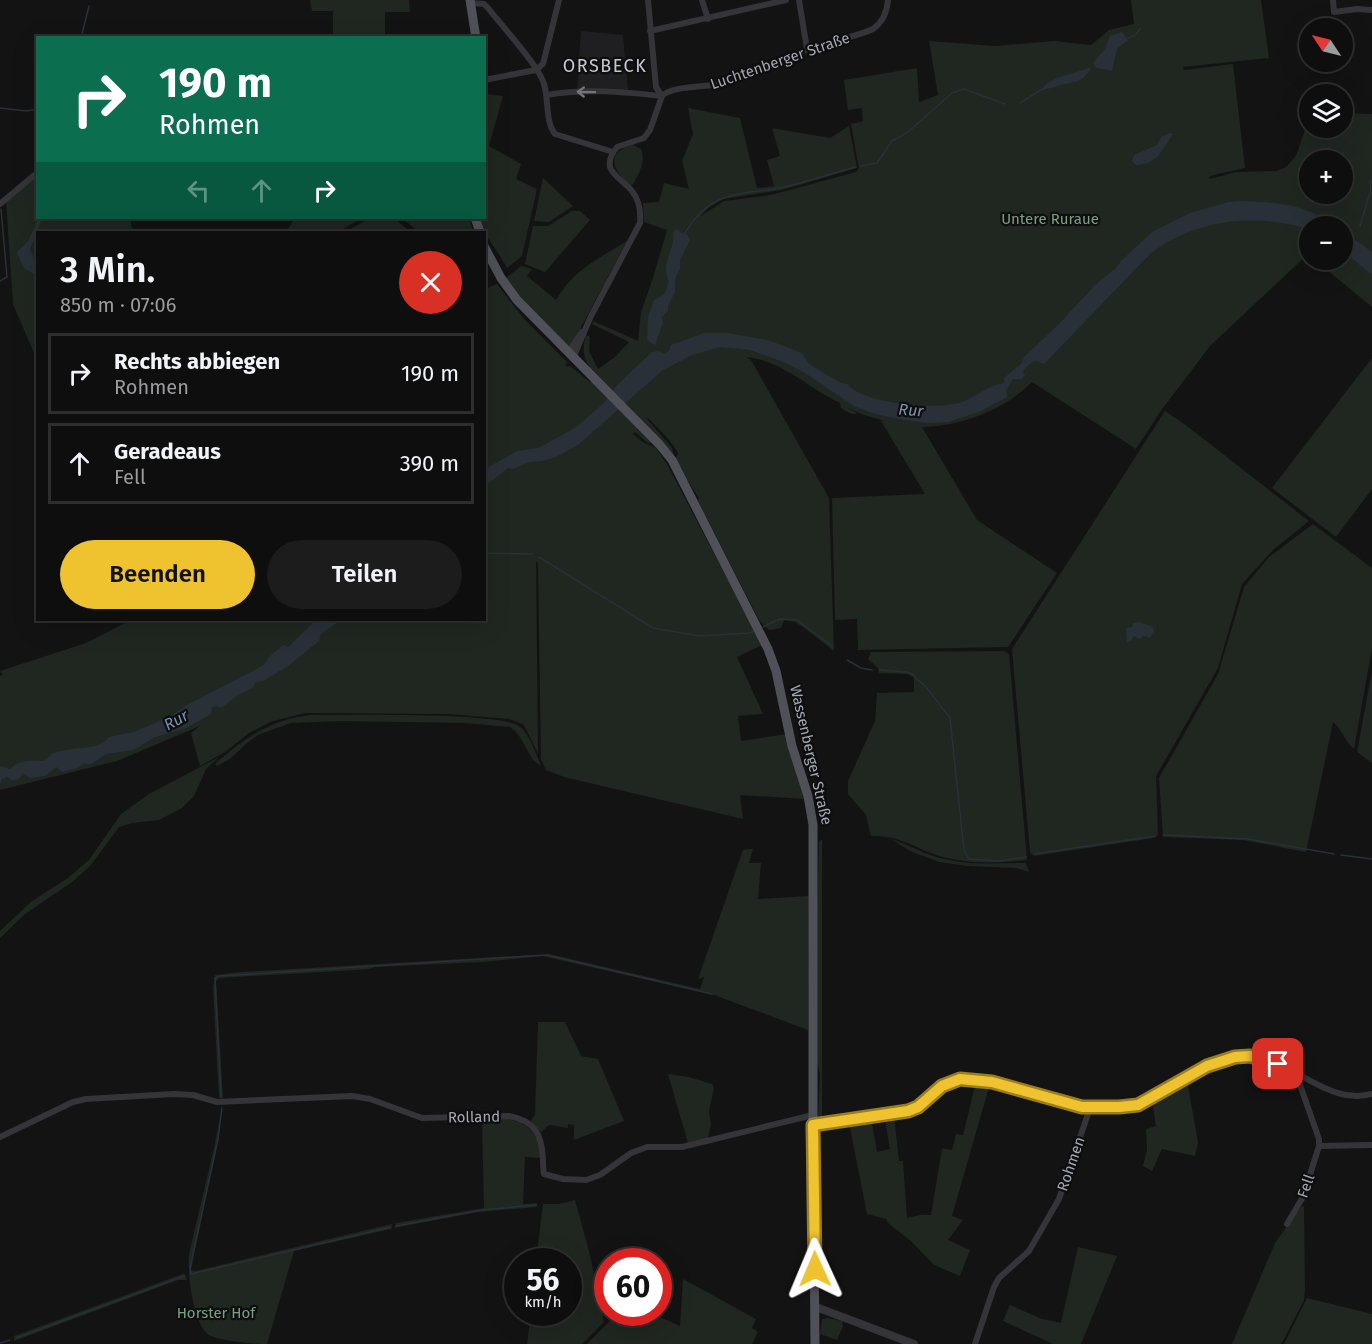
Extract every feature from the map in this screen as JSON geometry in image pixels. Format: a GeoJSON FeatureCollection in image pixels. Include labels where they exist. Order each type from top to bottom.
{"type":"FeatureCollection","features":[{"type":"Feature","properties":{"kind":"main road"},"geometry":{"type":"LineString","coordinates":[[470,2],[476,36]]}},
{"type":"Feature","properties":{"kind":"main road","name":"Wassenberger Straße"},"geometry":{"type":"LineString","coordinates":[[486,250],[501,278],[517,300],[570,356],[644,428],[672,460],[760,633],[776,671],[792,746],[808,796],[813,825],[815,1344]]}},
{"type":"Feature","properties":{"kind":"street"},"geometry":{"type":"LineString","coordinates":[[486,80],[536,70],[543,64],[559,0]]}},
{"type":"Feature","properties":{"kind":"street"},"geometry":{"type":"LineString","coordinates":[[570,356],[640,224],[639,206],[632,191],[612,172],[610,166],[613,152],[623,145],[644,138],[650,130],[662,96],[656,87],[648,0]]}},
{"type":"Feature","properties":{"kind":"street"},"geometry":{"type":"LineString","coordinates":[[702,0],[708,19]]}},
{"type":"Feature","properties":{"kind":"street"},"geometry":{"type":"LineString","coordinates":[[749,0],[752,8]]}},
{"type":"Feature","properties":{"kind":"street"},"geometry":{"type":"LineString","coordinates":[[650,31],[786,0]]}},
{"type":"Feature","properties":{"kind":"street"},"geometry":{"type":"LineString","coordinates":[[799,0],[807,49]]}},
{"type":"Feature","properties":{"kind":"street","name":"Luchtenberger Straße"},"geometry":{"type":"LineString","coordinates":[[547,95],[564,92],[625,92],[662,96],[672,90],[706,87],[732,81],[807,49],[873,29],[878,26],[885,14],[888,0]]}},
{"type":"Feature","properties":{"kind":"street"},"geometry":{"type":"LineString","coordinates":[[1333,0],[1334,12],[1372,10]]}},
{"type":"Feature","properties":{"kind":"street"},"geometry":{"type":"LineString","coordinates":[[470,2],[484,4],[488,8],[544,82],[551,127],[555,134],[613,152]]}},
{"type":"Feature","properties":{"kind":"street"},"geometry":{"type":"LineString","coordinates":[[0,204],[36,174]]}},
{"type":"Feature","properties":{"kind":"street"},"geometry":{"type":"LineString","coordinates":[[570,356],[580,343],[586,327]]}},
{"type":"Feature","properties":{"kind":"street"},"geometry":{"type":"LineString","coordinates":[[580,343],[587,372]]}},
{"type":"Feature","properties":{"kind":"street"},"geometry":{"type":"LineString","coordinates":[[813,1120],[908,1111],[918,1107],[942,1086],[960,1079],[992,1082],[1082,1107],[1138,1105],[1207,1066],[1235,1057],[1250,1056],[1278,1064],[1329,1090],[1355,1097],[1372,1094]]}},
{"type":"Feature","properties":{"kind":"street"},"geometry":{"type":"LineString","coordinates":[[1301,1076],[1299,1082],[1319,1139],[1319,1146],[1372,1145]]}},
{"type":"Feature","properties":{"kind":"street","name":"Rolland"},"geometry":{"type":"LineString","coordinates":[[0,1137],[74,1102],[86,1099],[174,1094],[193,1095],[217,1102],[352,1096],[370,1099],[422,1118],[509,1116],[519,1118],[528,1123],[539,1136],[544,1174],[576,1180],[595,1178],[631,1153],[647,1147],[682,1147],[813,1120]]}},
{"type":"Feature","properties":{"kind":"street","name":"Rohmen"},"geometry":{"type":"LineString","coordinates":[[975,1344],[999,1278],[1029,1251],[1059,1199],[1090,1108]]}},
{"type":"Feature","properties":{"kind":"street","name":"Fell"},"geometry":{"type":"LineString","coordinates":[[1287,1224],[1302,1197],[1319,1146]]}},
{"type":"Feature","properties":{"kind":"street"},"geometry":{"type":"LineString","coordinates":[[816,1307],[915,1344]]}},
{"type":"Feature","properties":{"kind":"shaded area"},"geometry":{"type":"Polygon","coordinates":[[[581,31],[623,35],[628,90],[577,90],[581,31]]]}},
{"type":"Feature","properties":{"kind":"green space"},"geometry":{"type":"Polygon","coordinates":[[[310,0],[409,0],[410,12],[385,12],[385,36],[333,36],[333,11],[312,11],[310,0]]]}},
{"type":"Feature","properties":{"kind":"green space","name":"Untere Ruraue"},"geometry":{"type":"Polygon","coordinates":[[[1131,0],[1261,0],[1269,58],[1183,67],[1184,70],[1233,64],[1245,168],[1209,177],[1210,179],[1236,172],[1277,171],[1286,167],[1296,156],[1302,138],[1353,138],[1353,113],[1372,114],[1372,307],[1327,270],[1353,270],[1353,216],[1299,216],[1299,262],[1210,346],[1160,412],[1136,449],[1032,382],[1009,401],[982,415],[937,426],[922,427],[977,520],[1057,573],[1008,647],[858,650],[857,619],[835,620],[832,498],[925,494],[881,421],[884,421],[847,407],[857,413],[849,413],[841,408],[840,403],[784,369],[746,357],[751,360],[829,498],[834,651],[795,622],[784,620],[781,628],[769,630],[759,620],[698,501],[699,498],[675,461],[678,453],[648,418],[672,448],[674,456],[643,423],[637,429],[652,443],[648,443],[635,432],[633,434],[644,443],[655,447],[667,464],[762,645],[737,657],[763,714],[738,716],[741,741],[787,734],[806,799],[740,795],[743,819],[564,777],[546,770],[541,759],[538,564],[536,561],[538,754],[523,724],[509,719],[448,714],[305,713],[270,722],[249,733],[225,752],[200,766],[191,733],[200,726],[117,761],[0,790],[0,676],[3,675],[0,671],[86,643],[129,621],[486,621],[486,289],[497,284],[524,319],[568,363],[565,365],[570,366],[590,382],[597,376],[585,357],[586,335],[590,337],[589,351],[598,369],[615,357],[629,342],[592,324],[593,321],[638,341],[641,312],[667,230],[644,222],[643,203],[659,202],[664,183],[689,189],[682,161],[693,134],[688,108],[740,118],[757,188],[774,186],[767,160],[780,156],[772,128],[830,138],[849,126],[857,168],[782,190],[723,199],[708,208],[701,216],[724,201],[771,195],[856,172],[859,168],[851,124],[863,121],[862,108],[848,110],[844,80],[917,68],[919,102],[938,95],[929,41],[995,46],[1054,41],[1091,45],[1109,30],[1134,24],[1131,0]]]}},
{"type":"Feature","properties":{"kind":"green space"},"geometry":{"type":"Polygon","coordinates":[[[486,94],[503,96],[489,146],[521,164],[516,179],[537,189],[522,256],[507,268],[479,219],[486,219],[486,94]]]}},
{"type":"Feature","properties":{"kind":"green space"},"geometry":{"type":"Polygon","coordinates":[[[633,145],[641,149],[643,158],[637,176],[630,185],[619,174],[614,162],[618,153],[633,145]]]}},
{"type":"Feature","properties":{"kind":"green space"},"geometry":{"type":"Polygon","coordinates":[[[36,176],[36,219],[130,219],[132,228],[137,231],[36,231],[36,358],[13,304],[6,201],[36,176]]]}},
{"type":"Feature","properties":{"kind":"green space"},"geometry":{"type":"Polygon","coordinates":[[[543,178],[573,206],[549,222],[534,221],[543,178]]]}},
{"type":"Feature","properties":{"kind":"green space"},"geometry":{"type":"Polygon","coordinates":[[[572,211],[580,211],[590,220],[545,272],[525,264],[533,226],[548,226],[572,211]]]}},
{"type":"Feature","properties":{"kind":"green space"},"geometry":{"type":"Polygon","coordinates":[[[294,219],[360,219],[340,231],[287,231],[294,219]]]}},
{"type":"Feature","properties":{"kind":"green space"},"geometry":{"type":"Polygon","coordinates":[[[368,219],[394,219],[410,231],[347,231],[368,219]]]}},
{"type":"Feature","properties":{"kind":"green space"},"geometry":{"type":"Polygon","coordinates":[[[403,219],[470,219],[473,231],[418,231],[403,219]]]}},
{"type":"Feature","properties":{"kind":"green space"},"geometry":{"type":"Polygon","coordinates":[[[627,241],[569,346],[565,345],[518,296],[506,278],[521,266],[532,269],[527,276],[556,300],[579,272],[627,241]]]}},
{"type":"Feature","properties":{"kind":"green space"},"geometry":{"type":"Polygon","coordinates":[[[1372,358],[1372,489],[1336,537],[1272,488],[1372,358]]]}},
{"type":"Feature","properties":{"kind":"green space"},"geometry":{"type":"Polygon","coordinates":[[[1165,411],[1309,521],[1273,550],[1242,584],[1218,668],[1156,776],[1158,835],[1154,838],[1034,856],[1030,852],[1012,649],[1165,411]]]}},
{"type":"Feature","properties":{"kind":"green space"},"geometry":{"type":"Polygon","coordinates":[[[1313,524],[1372,568],[1372,648],[1354,749],[1333,722],[1306,852],[1243,840],[1163,837],[1159,778],[1218,674],[1244,587],[1269,557],[1313,524]]]}},
{"type":"Feature","properties":{"kind":"green space"},"geometry":{"type":"Polygon","coordinates":[[[1004,651],[1009,654],[1027,860],[987,862],[957,860],[892,838],[871,836],[866,815],[848,794],[848,781],[875,721],[877,693],[914,692],[914,678],[908,674],[879,673],[878,668],[868,659],[871,652],[1004,651]]]}},
{"type":"Feature","properties":{"kind":"green space"},"geometry":{"type":"Polygon","coordinates":[[[1372,676],[1372,763],[1357,752],[1372,676]]]}},
{"type":"Feature","properties":{"kind":"green space"},"geometry":{"type":"Polygon","coordinates":[[[309,715],[453,716],[506,722],[519,726],[523,730],[541,766],[533,760],[518,734],[510,727],[465,723],[342,721],[291,723],[258,735],[230,759],[217,766],[215,764],[237,746],[269,726],[309,715]]]}},
{"type":"Feature","properties":{"kind":"green space"},"geometry":{"type":"Polygon","coordinates":[[[219,757],[206,769],[194,796],[182,808],[159,820],[119,827],[90,866],[72,882],[25,914],[0,938],[0,931],[32,901],[68,878],[89,860],[121,814],[149,794],[219,757]]]}},
{"type":"Feature","properties":{"kind":"green space"},"geometry":{"type":"Polygon","coordinates":[[[822,839],[822,1117],[909,1106],[920,1101],[911,1108],[822,1121],[818,1117],[820,1075],[817,1061],[816,946],[819,842],[822,839]]]}},
{"type":"Feature","properties":{"kind":"green space"},"geometry":{"type":"Polygon","coordinates":[[[891,839],[951,861],[983,864],[1026,863],[1029,872],[1016,868],[967,866],[939,862],[910,851],[891,839]]]}},
{"type":"Feature","properties":{"kind":"green space"},"geometry":{"type":"Polygon","coordinates":[[[753,849],[749,863],[761,863],[758,899],[809,896],[808,1030],[714,995],[542,956],[482,962],[220,978],[216,981],[223,1099],[219,1098],[213,988],[215,975],[549,954],[700,989],[704,977],[698,979],[743,850],[753,849]]]}},
{"type":"Feature","properties":{"kind":"green space"},"geometry":{"type":"Polygon","coordinates":[[[538,1022],[565,1022],[581,1056],[598,1059],[624,1121],[574,1140],[574,1125],[568,1124],[568,1128],[549,1125],[541,1132],[531,1121],[535,1115],[538,1022]]]}},
{"type":"Feature","properties":{"kind":"green space"},"geometry":{"type":"Polygon","coordinates":[[[668,1074],[712,1084],[714,1088],[709,1111],[711,1124],[708,1138],[688,1143],[668,1074]]]}},
{"type":"Feature","properties":{"kind":"green space"},"geometry":{"type":"Polygon","coordinates":[[[1187,1081],[1198,1142],[1195,1156],[1162,1149],[1152,1171],[1143,1166],[1147,1150],[1146,1129],[1156,1126],[1152,1101],[1187,1081]]]}},
{"type":"Feature","properties":{"kind":"green space"},"geometry":{"type":"Polygon","coordinates":[[[975,1086],[989,1087],[952,1216],[963,1220],[948,1240],[970,1250],[960,1276],[934,1265],[886,1219],[867,1214],[849,1123],[871,1118],[877,1152],[890,1149],[884,1115],[894,1116],[899,1161],[903,1161],[907,1218],[931,1215],[942,1148],[952,1150],[956,1134],[963,1135],[975,1086]]]}},
{"type":"Feature","properties":{"kind":"green space","name":"Horster Hof"},"geometry":{"type":"Polygon","coordinates":[[[222,1105],[216,1148],[191,1270],[196,1271],[392,1224],[391,1229],[294,1251],[267,1344],[238,1342],[211,1336],[200,1323],[192,1299],[189,1254],[222,1105]]]}},
{"type":"Feature","properties":{"kind":"green space"},"geometry":{"type":"Polygon","coordinates":[[[504,1118],[526,1126],[538,1141],[543,1158],[525,1157],[523,1204],[537,1203],[537,1207],[478,1212],[394,1228],[396,1223],[484,1208],[482,1120],[504,1118]]]}},
{"type":"Feature","properties":{"kind":"green space"},"geometry":{"type":"Polygon","coordinates":[[[575,1200],[594,1274],[594,1326],[600,1326],[582,1344],[527,1344],[529,1326],[582,1326],[582,1248],[538,1248],[543,1204],[559,1204],[575,1200]]]}},
{"type":"Feature","properties":{"kind":"green space"},"geometry":{"type":"Polygon","coordinates":[[[1304,1206],[1304,1300],[1284,1339],[1281,1344],[1232,1344],[1275,1243],[1304,1206]]]}},
{"type":"Feature","properties":{"kind":"green space"},"geometry":{"type":"Polygon","coordinates":[[[1078,1247],[1117,1256],[1081,1344],[1053,1344],[1003,1321],[1010,1305],[1042,1319],[1061,1323],[1078,1247]]]}},
{"type":"Feature","properties":{"kind":"green space"},"geometry":{"type":"Polygon","coordinates":[[[183,1274],[187,1280],[178,1280],[14,1341],[14,1336],[183,1274]]]}},
{"type":"Feature","properties":{"kind":"green space"},"geometry":{"type":"Polygon","coordinates":[[[683,1279],[756,1319],[752,1328],[758,1332],[752,1344],[587,1344],[605,1326],[672,1326],[672,1322],[680,1326],[683,1279]]]}},
{"type":"Feature","properties":{"kind":"green space"},"geometry":{"type":"Polygon","coordinates":[[[1307,1298],[1372,1314],[1372,1344],[1284,1344],[1307,1298]]]}},
{"type":"Feature","properties":{"kind":"green space"},"geometry":{"type":"Polygon","coordinates":[[[822,1319],[842,1321],[843,1326],[837,1340],[820,1334],[822,1319]]]}},
{"type":"Feature","properties":{"kind":"water"},"geometry":{"type":"Polygon","coordinates":[[[1122,32],[1128,40],[1117,49],[1112,71],[1097,68],[1093,63],[1105,49],[1110,36],[1122,32]]]}},
{"type":"Feature","properties":{"kind":"water"},"geometry":{"type":"Polygon","coordinates":[[[1090,67],[1090,70],[1079,81],[1043,90],[1043,87],[1053,80],[1090,67]]]}},
{"type":"Feature","properties":{"kind":"water"},"geometry":{"type":"Polygon","coordinates":[[[1173,134],[1154,159],[1136,165],[1132,161],[1134,155],[1157,145],[1161,137],[1173,134]]]}},
{"type":"Feature","properties":{"kind":"water","name":"Rur"},"geometry":{"type":"Polygon","coordinates":[[[1242,201],[1292,206],[1320,216],[1299,216],[1299,226],[1268,221],[1226,222],[1206,226],[1168,242],[1150,254],[1044,364],[1037,361],[1032,362],[1023,371],[1025,375],[1022,379],[1013,379],[1006,390],[1007,397],[979,412],[948,422],[930,423],[875,414],[854,406],[786,363],[750,350],[720,347],[692,355],[663,370],[578,445],[556,457],[530,462],[513,469],[508,468],[486,485],[486,468],[517,451],[538,448],[575,428],[604,403],[617,385],[652,352],[658,351],[664,354],[669,351],[671,345],[704,333],[727,333],[768,340],[802,353],[809,364],[869,397],[919,406],[951,405],[962,402],[993,386],[1004,383],[1004,378],[1022,363],[1024,357],[1097,283],[1116,268],[1152,232],[1190,213],[1228,202],[1242,201]]]}},
{"type":"Feature","properties":{"kind":"water"},"geometry":{"type":"Polygon","coordinates":[[[39,219],[42,219],[30,249],[36,263],[36,274],[25,269],[17,254],[28,241],[39,219]]]}},
{"type":"Feature","properties":{"kind":"water"},"geometry":{"type":"Polygon","coordinates":[[[676,229],[687,234],[690,240],[680,260],[680,268],[675,280],[675,292],[668,311],[662,317],[663,323],[655,345],[647,340],[648,317],[654,300],[665,293],[669,281],[666,269],[673,233],[676,229]]]}},
{"type":"Feature","properties":{"kind":"water"},"geometry":{"type":"Polygon","coordinates":[[[1353,238],[1372,252],[1372,275],[1353,259],[1353,238]]]}},
{"type":"Feature","properties":{"kind":"water","name":"Rur"},"geometry":{"type":"Polygon","coordinates":[[[315,621],[339,621],[321,634],[319,641],[288,666],[265,680],[255,683],[253,688],[238,695],[221,708],[212,707],[211,714],[186,728],[153,738],[134,750],[106,754],[90,765],[84,763],[78,768],[62,772],[56,767],[45,776],[30,778],[23,773],[20,778],[13,781],[7,777],[2,779],[0,784],[0,766],[10,769],[21,762],[43,761],[54,753],[91,747],[104,742],[109,737],[134,732],[169,717],[187,705],[264,665],[269,657],[283,645],[288,647],[315,621]]]}},
{"type":"Feature","properties":{"kind":"water"},"geometry":{"type":"Polygon","coordinates":[[[1140,622],[1153,627],[1154,631],[1150,638],[1144,636],[1140,639],[1134,636],[1131,641],[1127,642],[1126,628],[1132,627],[1133,623],[1140,622]]]}},
{"type":"Feature","properties":{"kind":"waterway"},"geometry":{"type":"LineString","coordinates":[[82,36],[89,6]]}},
{"type":"Feature","properties":{"kind":"waterway"},"geometry":{"type":"LineString","coordinates":[[1128,38],[1135,35],[1141,28]]}},
{"type":"Feature","properties":{"kind":"waterway"},"geometry":{"type":"LineString","coordinates":[[1020,103],[1044,88]]}},
{"type":"Feature","properties":{"kind":"waterway"},"geometry":{"type":"LineString","coordinates":[[861,166],[877,163],[892,141],[908,132],[952,93],[964,89],[1005,104]]}},
{"type":"Feature","properties":{"kind":"waterway"},"geometry":{"type":"LineString","coordinates":[[0,108],[26,111],[36,109]]}},
{"type":"Feature","properties":{"kind":"waterway"},"geometry":{"type":"LineString","coordinates":[[685,233],[704,209],[726,197],[789,186],[855,167]]}},
{"type":"Feature","properties":{"kind":"waterway"},"geometry":{"type":"LineString","coordinates":[[1360,226],[1371,189],[1370,181]]}},
{"type":"Feature","properties":{"kind":"waterway"},"geometry":{"type":"LineString","coordinates":[[0,281],[7,277],[1,209]]}},
{"type":"Feature","properties":{"kind":"waterway"},"geometry":{"type":"LineString","coordinates":[[486,553],[533,554]]}},
{"type":"Feature","properties":{"kind":"waterway"},"geometry":{"type":"LineString","coordinates":[[539,557],[653,628],[700,636],[749,633],[756,630]]}},
{"type":"Feature","properties":{"kind":"waterway"},"geometry":{"type":"LineString","coordinates":[[763,627],[779,619],[797,620],[832,646]]}},
{"type":"Feature","properties":{"kind":"waterway"},"geometry":{"type":"LineString","coordinates":[[847,660],[861,668],[872,670]]}},
{"type":"Feature","properties":{"kind":"waterway"},"geometry":{"type":"LineString","coordinates":[[880,670],[912,674],[927,688],[950,718],[964,850],[969,859],[998,861],[1026,857]]}},
{"type":"Feature","properties":{"kind":"waterway"},"geometry":{"type":"LineString","coordinates":[[1163,835],[1248,839],[1334,854]]}},
{"type":"Feature","properties":{"kind":"waterway"},"geometry":{"type":"LineString","coordinates":[[1034,854],[1155,836]]}},
{"type":"Feature","properties":{"kind":"waterway"},"geometry":{"type":"LineString","coordinates":[[1341,855],[1372,859]]}},
{"type":"Feature","properties":{"kind":"waterway"},"geometry":{"type":"LineString","coordinates":[[221,1097],[215,978],[219,976],[547,955],[712,994]]}},
{"type":"Feature","properties":{"kind":"waterway"},"geometry":{"type":"LineString","coordinates":[[222,1108],[218,1139],[190,1268],[191,1274],[391,1227]]}},
{"type":"Feature","properties":{"kind":"waterway"},"geometry":{"type":"LineString","coordinates":[[396,1226],[482,1210],[536,1205]]}},
{"type":"Feature","properties":{"kind":"waterway"},"geometry":{"type":"LineString","coordinates":[[16,1338],[184,1276]]}},
{"type":"Feature","properties":{"kind":"waterway"},"geometry":{"type":"LineString","coordinates":[[0,1343],[10,1340]]}},
{"type":"Feature","properties":{"kind":"district","name":"ORSBECK"},"geometry":{"type":"Point","coordinates":[605,66]}},
{"type":"Feature","properties":{"kind":"route"},"geometry":{"type":"LineString","coordinates":[[815,1269],[813,1125],[908,1111],[918,1107],[942,1086],[960,1079],[992,1082],[1082,1107],[1119,1107],[1138,1105],[1207,1066],[1235,1057],[1250,1056],[1278,1064]]}}]}
